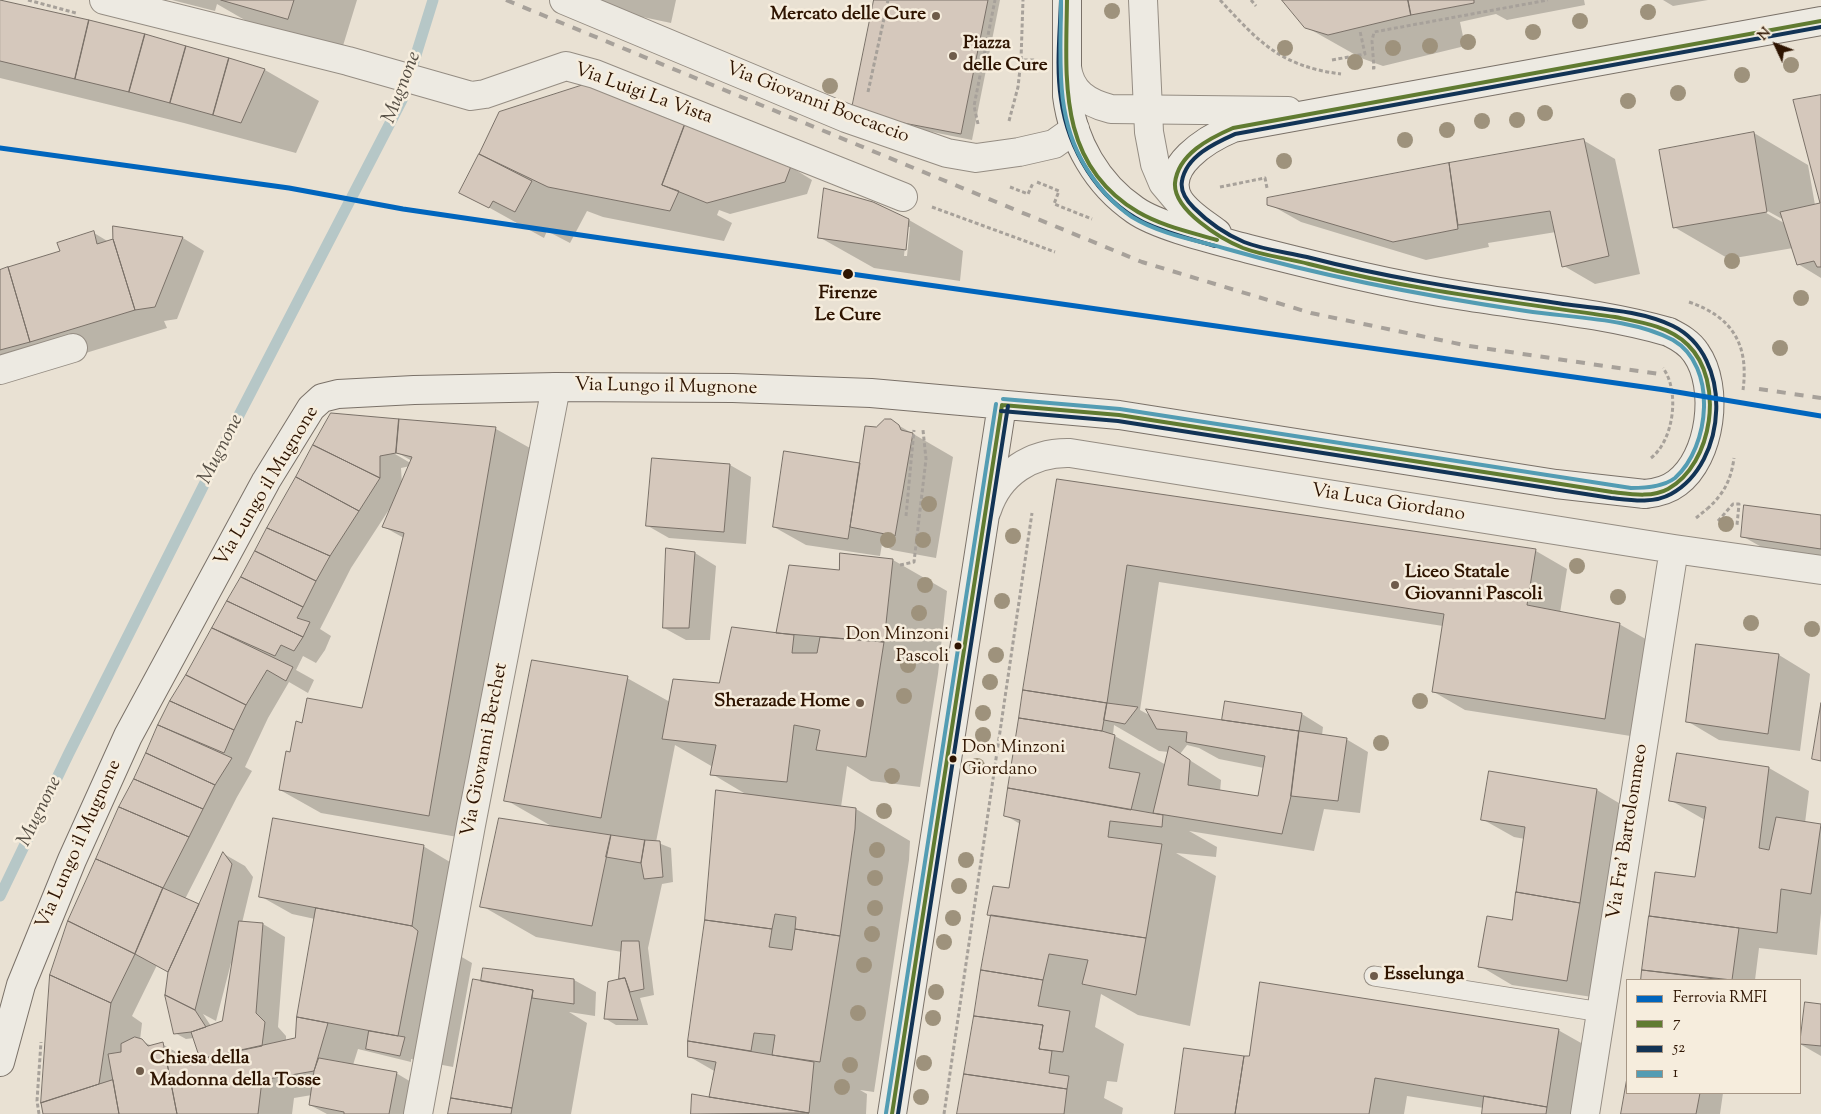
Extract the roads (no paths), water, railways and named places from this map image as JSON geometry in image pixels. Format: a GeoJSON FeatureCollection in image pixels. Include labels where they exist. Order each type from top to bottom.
{"type":"FeatureCollection","features":[{"type":"Feature","properties":{"kind":"main road","name":"Via Luigi La Vista"},"geometry":{"type":"LineString","coordinates":[[104,0],[348,61],[471,96],[485,94],[566,66],[594,74],[903,197]]}},
{"type":"Feature","properties":{"kind":"main road","name":"Via Giovanni Boccaccio"},"geometry":{"type":"LineString","coordinates":[[564,0],[835,114],[947,153],[976,158],[1019,152],[1054,144],[1075,129]]}},
{"type":"Feature","properties":{"kind":"main road"},"geometry":{"type":"LineString","coordinates":[[1067,0],[1067,96],[1075,129],[1095,171],[1108,187],[1136,212],[1166,224],[1235,245]]}},
{"type":"Feature","properties":{"kind":"main road"},"geometry":{"type":"LineString","coordinates":[[1142,0],[1149,132],[1158,174],[1185,209],[1235,245]]}},
{"type":"Feature","properties":{"kind":"main road"},"geometry":{"type":"LineString","coordinates":[[1185,209],[1176,195],[1175,180],[1184,161],[1198,147],[1217,134],[1233,128],[1326,109],[1821,21]]}},
{"type":"Feature","properties":{"kind":"main road"},"geometry":{"type":"LineString","coordinates":[[1067,67],[1072,85],[1085,99],[1111,109],[1326,109]]}},
{"type":"Feature","properties":{"kind":"main road","name":"Via Lungo il Mugnone"},"geometry":{"type":"LineString","coordinates":[[0,1062],[21,985],[72,860],[128,736],[266,481],[311,408],[322,398],[338,394],[556,387],[733,388],[871,393],[1119,415],[1546,482],[1645,494],[1669,488],[1686,475],[1703,442],[1710,410],[1707,378],[1699,358],[1688,344],[1669,332],[1607,317],[1462,296],[1378,280],[1235,245]]}},
{"type":"Feature","properties":{"kind":"main road"},"geometry":{"type":"LineString","coordinates":[[0,370],[73,348]]}},
{"type":"Feature","properties":{"kind":"main road","name":"Via Giovanni Berchet"},"geometry":{"type":"LineString","coordinates":[[418,1114],[471,825],[556,387]]}},
{"type":"Feature","properties":{"kind":"main road"},"geometry":{"type":"LineString","coordinates":[[892,1114],[1002,405]]}},
{"type":"Feature","properties":{"kind":"main road","name":"Via Luca Giordano"},"geometry":{"type":"LineString","coordinates":[[985,516],[996,489],[1008,475],[1021,465],[1044,455],[1070,453],[1674,549],[1821,570]]}},
{"type":"Feature","properties":{"kind":"main road","name":"Via Fra' Bartolommeo"},"geometry":{"type":"LineString","coordinates":[[1584,1114],[1674,549]]}},
{"type":"Feature","properties":{"kind":"lane"},"geometry":{"type":"LineString","coordinates":[[1374,976],[1601,1012]]}},
{"type":"Feature","properties":{"kind":"waterway","name":"Mugnone"},"geometry":{"type":"LineString","coordinates":[[0,896],[69,753],[237,419],[402,100],[433,0]]}},
{"type":"Feature","properties":{"kind":"railway"},"geometry":{"type":"LineString","coordinates":[[506,0],[1142,262],[1311,313],[1469,346],[1659,374]]}},
{"type":"Feature","properties":{"kind":"railway"},"geometry":{"type":"LineString","coordinates":[[1759,389],[1821,398]]}},
{"type":"Feature","properties":{"kind":"rail line","name":"RMFI"},"geometry":{"type":"LineString","coordinates":[[0,148],[289,188],[403,209],[662,247],[1665,390],[1821,416]]}},
{"type":"Feature","properties":{"kind":"place","name":"Mercato delle Cure"},"geometry":{"type":"Point","coordinates":[936,16]}},
{"type":"Feature","properties":{"kind":"place","name":"Piazza delle Cure"},"geometry":{"type":"Point","coordinates":[953,56]}},
{"type":"Feature","properties":{"kind":"place","name":"Firenze Le Cure"},"geometry":{"type":"Point","coordinates":[848,274]}},
{"type":"Feature","properties":{"kind":"place","name":"Liceo Statale Giovanni Pascoli"},"geometry":{"type":"Point","coordinates":[1395,585]}},
{"type":"Feature","properties":{"kind":"place","name":"Don Minzoni Pascoli"},"geometry":{"type":"Point","coordinates":[958,646]}},
{"type":"Feature","properties":{"kind":"place","name":"Sherazade Home"},"geometry":{"type":"Point","coordinates":[860,703]}},
{"type":"Feature","properties":{"kind":"place","name":"Don Minzoni Giordano"},"geometry":{"type":"Point","coordinates":[953,759]}},
{"type":"Feature","properties":{"kind":"place","name":"Esselunga"},"geometry":{"type":"Point","coordinates":[1374,976]}},
{"type":"Feature","properties":{"kind":"place","name":"Chiesa della Madonna della Tosse"},"geometry":{"type":"Point","coordinates":[140,1071]}}]}
